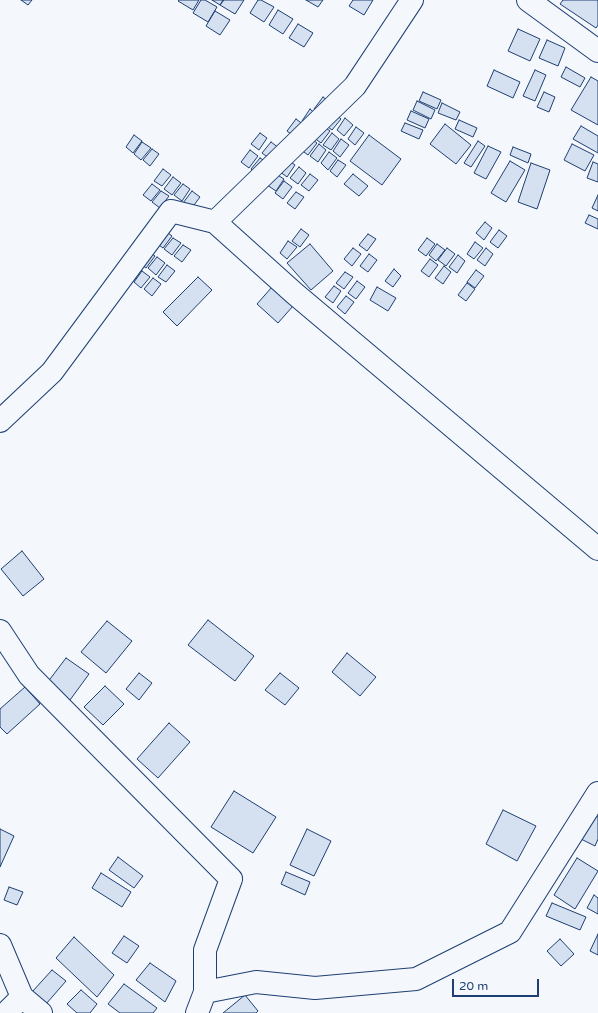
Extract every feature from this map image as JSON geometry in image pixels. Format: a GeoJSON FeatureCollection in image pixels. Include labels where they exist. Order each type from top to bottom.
{"type":"FeatureCollection","features":[{"type":"Feature","properties":{"kind":"street"},"geometry":{"type":"LineString","coordinates":[[215,222],[355,86],[412,0]]}},
{"type":"Feature","properties":{"kind":"street"},"geometry":{"type":"LineString","coordinates":[[528,0],[598,51]]}},
{"type":"Feature","properties":{"kind":"street"},"geometry":{"type":"LineString","coordinates":[[0,421],[52,372],[171,211],[215,222],[294,293],[598,549]]}},
{"type":"Feature","properties":{"kind":"street"},"geometry":{"type":"LineString","coordinates":[[0,632],[29,675],[231,878],[204,950],[205,992],[197,1013]]}},
{"type":"Feature","properties":{"kind":"street"},"geometry":{"type":"LineString","coordinates":[[205,992],[256,982],[315,988],[416,979],[510,932],[598,794]]}},
{"type":"Feature","properties":{"kind":"street"},"geometry":{"type":"LineString","coordinates":[[0,945],[22,997],[41,1013]]}},
{"type":"Feature","properties":{"kind":"street"},"geometry":{"type":"LineString","coordinates":[[6,1013],[22,997]]}},
{"type":"Feature","properties":{"kind":"building"},"geometry":{"type":"Polygon","coordinates":[[[21,0],[32,0],[28,5],[21,0]]]}},
{"type":"Feature","properties":{"kind":"building"},"geometry":{"type":"Polygon","coordinates":[[[199,0],[193,10],[178,1],[199,0]]]}},
{"type":"Feature","properties":{"kind":"building"},"geometry":{"type":"Polygon","coordinates":[[[201,0],[205,0],[217,7],[208,22],[193,13],[201,0]]]}},
{"type":"Feature","properties":{"kind":"building"},"geometry":{"type":"Polygon","coordinates":[[[212,0],[223,0],[220,5],[212,0]]]}},
{"type":"Feature","properties":{"kind":"building"},"geometry":{"type":"Polygon","coordinates":[[[224,0],[244,0],[235,14],[220,5],[224,0]]]}},
{"type":"Feature","properties":{"kind":"building"},"geometry":{"type":"Polygon","coordinates":[[[258,0],[261,0],[274,7],[264,22],[250,13],[258,0]]]}},
{"type":"Feature","properties":{"kind":"building"},"geometry":{"type":"Polygon","coordinates":[[[306,0],[323,0],[318,7],[306,0]]]}},
{"type":"Feature","properties":{"kind":"building"},"geometry":{"type":"Polygon","coordinates":[[[353,0],[373,0],[364,15],[349,6],[353,0]]]}},
{"type":"Feature","properties":{"kind":"building"},"geometry":{"type":"Polygon","coordinates":[[[563,0],[598,0],[598,25],[596,28],[560,4],[563,0]]]}},
{"type":"Feature","properties":{"kind":"building"},"geometry":{"type":"Polygon","coordinates":[[[278,10],[293,19],[283,34],[269,25],[278,10]]]}},
{"type":"Feature","properties":{"kind":"building"},"geometry":{"type":"Polygon","coordinates":[[[215,11],[230,20],[220,35],[206,26],[215,11]]]}},
{"type":"Feature","properties":{"kind":"building"},"geometry":{"type":"Polygon","coordinates":[[[298,24],[313,33],[304,47],[289,38],[298,24]]]}},
{"type":"Feature","properties":{"kind":"building"},"geometry":{"type":"Polygon","coordinates":[[[518,29],[540,39],[530,61],[508,51],[518,29]]]}},
{"type":"Feature","properties":{"kind":"building"},"geometry":{"type":"Polygon","coordinates":[[[547,40],[565,48],[558,66],[539,58],[547,40]]]}},
{"type":"Feature","properties":{"kind":"building"},"geometry":{"type":"Polygon","coordinates":[[[566,67],[585,78],[580,87],[561,77],[566,67]]]}},
{"type":"Feature","properties":{"kind":"building"},"geometry":{"type":"Polygon","coordinates":[[[494,70],[520,82],[513,98],[487,86],[494,70]]]}},
{"type":"Feature","properties":{"kind":"building"},"geometry":{"type":"Polygon","coordinates":[[[535,70],[546,75],[535,101],[523,96],[535,70]]]}},
{"type":"Feature","properties":{"kind":"building"},"geometry":{"type":"Polygon","coordinates":[[[591,77],[598,81],[598,125],[571,110],[591,77]]]}},
{"type":"Feature","properties":{"kind":"building"},"geometry":{"type":"Polygon","coordinates":[[[423,92],[441,100],[437,109],[419,101],[423,92]]]}},
{"type":"Feature","properties":{"kind":"building"},"geometry":{"type":"Polygon","coordinates":[[[544,92],[555,97],[549,112],[537,107],[544,92]]]}},
{"type":"Feature","properties":{"kind":"building"},"geometry":{"type":"Polygon","coordinates":[[[323,97],[331,103],[322,115],[314,109],[323,97]]]}},
{"type":"Feature","properties":{"kind":"building"},"geometry":{"type":"Polygon","coordinates":[[[417,101],[435,110],[431,119],[413,110],[417,101]]]}},
{"type":"Feature","properties":{"kind":"building"},"geometry":{"type":"Polygon","coordinates":[[[442,103],[460,112],[456,120],[438,113],[442,103]]]}},
{"type":"Feature","properties":{"kind":"building"},"geometry":{"type":"Polygon","coordinates":[[[310,109],[318,116],[309,127],[302,121],[310,109]]]}},
{"type":"Feature","properties":{"kind":"building"},"geometry":{"type":"Polygon","coordinates":[[[411,111],[429,119],[425,128],[407,120],[411,111]]]}},
{"type":"Feature","properties":{"kind":"building"},"geometry":{"type":"Polygon","coordinates":[[[333,112],[341,119],[332,130],[324,124],[333,112]]]}},
{"type":"Feature","properties":{"kind":"building"},"geometry":{"type":"Polygon","coordinates":[[[345,118],[353,125],[344,136],[337,130],[345,118]]]}},
{"type":"Feature","properties":{"kind":"building"},"geometry":{"type":"Polygon","coordinates":[[[296,119],[304,125],[295,137],[287,131],[296,119]]]}},
{"type":"Feature","properties":{"kind":"building"},"geometry":{"type":"Polygon","coordinates":[[[459,120],[477,128],[473,137],[455,129],[459,120]]]}},
{"type":"Feature","properties":{"kind":"building"},"geometry":{"type":"Polygon","coordinates":[[[405,123],[423,130],[419,139],[401,131],[405,123]]]}},
{"type":"Feature","properties":{"kind":"building"},"geometry":{"type":"Polygon","coordinates":[[[445,124],[471,145],[456,164],[430,144],[445,124]]]}},
{"type":"Feature","properties":{"kind":"building"},"geometry":{"type":"Polygon","coordinates":[[[322,125],[330,131],[321,143],[313,137],[322,125]]]}},
{"type":"Feature","properties":{"kind":"building"},"geometry":{"type":"Polygon","coordinates":[[[581,126],[598,136],[598,153],[573,139],[581,126]]]}},
{"type":"Feature","properties":{"kind":"building"},"geometry":{"type":"Polygon","coordinates":[[[356,127],[364,133],[355,145],[348,139],[356,127]]]}},
{"type":"Feature","properties":{"kind":"building"},"geometry":{"type":"Polygon","coordinates":[[[260,133],[267,138],[259,150],[251,144],[260,133]]]}},
{"type":"Feature","properties":{"kind":"building"},"geometry":{"type":"Polygon","coordinates":[[[332,133],[339,139],[331,150],[323,145],[332,133]]]}},
{"type":"Feature","properties":{"kind":"building"},"geometry":{"type":"Polygon","coordinates":[[[134,135],[142,141],[133,153],[126,147],[134,135]]]}},
{"type":"Feature","properties":{"kind":"building"},"geometry":{"type":"Polygon","coordinates":[[[369,135],[401,159],[382,185],[350,161],[369,135]]]}},
{"type":"Feature","properties":{"kind":"building"},"geometry":{"type":"Polygon","coordinates":[[[309,137],[317,143],[308,155],[300,149],[309,137]]]}},
{"type":"Feature","properties":{"kind":"building"},"geometry":{"type":"Polygon","coordinates":[[[341,139],[349,145],[340,157],[333,151],[341,139]]]}},
{"type":"Feature","properties":{"kind":"building"},"geometry":{"type":"Polygon","coordinates":[[[478,141],[485,146],[471,167],[464,163],[478,141]]]}},
{"type":"Feature","properties":{"kind":"building"},"geometry":{"type":"Polygon","coordinates":[[[142,142],[151,148],[141,160],[134,154],[142,142]]]}},
{"type":"Feature","properties":{"kind":"building"},"geometry":{"type":"Polygon","coordinates":[[[271,142],[279,148],[270,159],[262,153],[271,142]]]}},
{"type":"Feature","properties":{"kind":"building"},"geometry":{"type":"Polygon","coordinates":[[[319,144],[326,150],[318,162],[310,156],[319,144]]]}},
{"type":"Feature","properties":{"kind":"building"},"geometry":{"type":"Polygon","coordinates":[[[572,144],[594,155],[585,171],[564,160],[572,144]]]}},
{"type":"Feature","properties":{"kind":"building"},"geometry":{"type":"Polygon","coordinates":[[[488,146],[501,152],[486,179],[474,173],[488,146]]]}},
{"type":"Feature","properties":{"kind":"building"},"geometry":{"type":"Polygon","coordinates":[[[513,147],[531,154],[528,163],[510,155],[513,147]]]}},
{"type":"Feature","properties":{"kind":"building"},"geometry":{"type":"Polygon","coordinates":[[[152,149],[159,154],[150,166],[143,160],[152,149]]]}},
{"type":"Feature","properties":{"kind":"building"},"geometry":{"type":"Polygon","coordinates":[[[250,150],[258,156],[249,168],[241,162],[250,150]]]}},
{"type":"Feature","properties":{"kind":"building"},"geometry":{"type":"Polygon","coordinates":[[[329,152],[337,158],[328,170],[321,163],[329,152]]]}},
{"type":"Feature","properties":{"kind":"building"},"geometry":{"type":"Polygon","coordinates":[[[260,158],[268,163],[259,175],[251,169],[260,158]]]}},
{"type":"Feature","properties":{"kind":"building"},"geometry":{"type":"Polygon","coordinates":[[[288,160],[295,165],[287,177],[279,171],[288,160]]]}},
{"type":"Feature","properties":{"kind":"building"},"geometry":{"type":"Polygon","coordinates":[[[338,160],[346,165],[337,177],[330,171],[338,160]]]}},
{"type":"Feature","properties":{"kind":"building"},"geometry":{"type":"Polygon","coordinates":[[[510,161],[525,170],[506,202],[491,193],[510,161]]]}},
{"type":"Feature","properties":{"kind":"building"},"geometry":{"type":"Polygon","coordinates":[[[593,162],[598,164],[598,182],[587,178],[593,162]]]}},
{"type":"Feature","properties":{"kind":"building"},"geometry":{"type":"Polygon","coordinates":[[[531,163],[550,170],[537,209],[518,202],[531,163]]]}},
{"type":"Feature","properties":{"kind":"building"},"geometry":{"type":"Polygon","coordinates":[[[299,167],[306,173],[298,184],[290,178],[299,167]]]}},
{"type":"Feature","properties":{"kind":"building"},"geometry":{"type":"Polygon","coordinates":[[[163,169],[171,175],[162,186],[154,181],[163,169]]]}},
{"type":"Feature","properties":{"kind":"building"},"geometry":{"type":"Polygon","coordinates":[[[276,174],[284,179],[276,191],[267,185],[276,174]]]}},
{"type":"Feature","properties":{"kind":"building"},"geometry":{"type":"Polygon","coordinates":[[[310,174],[318,180],[309,191],[301,185],[310,174]]]}},
{"type":"Feature","properties":{"kind":"building"},"geometry":{"type":"Polygon","coordinates":[[[353,174],[368,186],[359,196],[344,184],[353,174]]]}},
{"type":"Feature","properties":{"kind":"building"},"geometry":{"type":"Polygon","coordinates":[[[173,177],[181,183],[172,195],[164,189],[173,177]]]}},
{"type":"Feature","properties":{"kind":"building"},"geometry":{"type":"Polygon","coordinates":[[[284,181],[292,187],[283,199],[275,193],[284,181]]]}},
{"type":"Feature","properties":{"kind":"building"},"geometry":{"type":"Polygon","coordinates":[[[152,184],[160,190],[151,201],[143,195],[152,184]]]}},
{"type":"Feature","properties":{"kind":"building"},"geometry":{"type":"Polygon","coordinates":[[[183,184],[190,189],[182,201],[174,195],[183,184]]]}},
{"type":"Feature","properties":{"kind":"building"},"geometry":{"type":"Polygon","coordinates":[[[161,191],[169,196],[160,208],[152,202],[161,191]]]}},
{"type":"Feature","properties":{"kind":"building"},"geometry":{"type":"Polygon","coordinates":[[[192,191],[200,197],[191,209],[183,203],[192,191]]]}},
{"type":"Feature","properties":{"kind":"building"},"geometry":{"type":"Polygon","coordinates":[[[296,192],[304,197],[295,209],[287,203],[296,192]]]}},
{"type":"Feature","properties":{"kind":"building"},"geometry":{"type":"Polygon","coordinates":[[[598,195],[598,211],[592,208],[598,195]]]}},
{"type":"Feature","properties":{"kind":"building"},"geometry":{"type":"Polygon","coordinates":[[[589,215],[598,219],[598,229],[585,223],[589,215]]]}},
{"type":"Feature","properties":{"kind":"building"},"geometry":{"type":"Polygon","coordinates":[[[485,222],[492,228],[484,240],[476,233],[485,222]]]}},
{"type":"Feature","properties":{"kind":"building"},"geometry":{"type":"Polygon","coordinates":[[[301,229],[309,235],[300,247],[292,241],[301,229]]]}},
{"type":"Feature","properties":{"kind":"building"},"geometry":{"type":"Polygon","coordinates":[[[164,230],[172,236],[163,248],[155,242],[164,230]]]}},
{"type":"Feature","properties":{"kind":"building"},"geometry":{"type":"Polygon","coordinates":[[[499,230],[507,236],[498,248],[490,242],[499,230]]]}},
{"type":"Feature","properties":{"kind":"building"},"geometry":{"type":"Polygon","coordinates":[[[368,234],[376,239],[367,251],[359,245],[368,234]]]}},
{"type":"Feature","properties":{"kind":"building"},"geometry":{"type":"Polygon","coordinates":[[[173,238],[181,243],[172,255],[164,249],[173,238]]]}},
{"type":"Feature","properties":{"kind":"building"},"geometry":{"type":"Polygon","coordinates":[[[427,238],[435,244],[426,256],[418,250],[427,238]]]}},
{"type":"Feature","properties":{"kind":"building"},"geometry":{"type":"Polygon","coordinates":[[[288,241],[297,247],[287,259],[280,253],[288,241]]]}},
{"type":"Feature","properties":{"kind":"building"},"geometry":{"type":"Polygon","coordinates":[[[475,242],[483,248],[474,259],[467,254],[475,242]]]}},
{"type":"Feature","properties":{"kind":"building"},"geometry":{"type":"Polygon","coordinates":[[[310,244],[333,271],[311,290],[287,263],[310,244]]]}},
{"type":"Feature","properties":{"kind":"building"},"geometry":{"type":"Polygon","coordinates":[[[437,244],[445,250],[436,261],[429,255],[437,244]]]}},
{"type":"Feature","properties":{"kind":"building"},"geometry":{"type":"Polygon","coordinates":[[[183,245],[191,250],[182,262],[174,256],[183,245]]]}},
{"type":"Feature","properties":{"kind":"building"},"geometry":{"type":"Polygon","coordinates":[[[353,248],[361,254],[352,266],[344,259],[353,248]]]}},
{"type":"Feature","properties":{"kind":"building"},"geometry":{"type":"Polygon","coordinates":[[[447,248],[455,254],[446,266],[438,260],[447,248]]]}},
{"type":"Feature","properties":{"kind":"building"},"geometry":{"type":"Polygon","coordinates":[[[486,248],[493,254],[485,266],[477,260],[486,248]]]}},
{"type":"Feature","properties":{"kind":"building"},"geometry":{"type":"Polygon","coordinates":[[[147,250],[155,256],[146,268],[138,262],[147,250]]]}},
{"type":"Feature","properties":{"kind":"building"},"geometry":{"type":"Polygon","coordinates":[[[369,254],[377,260],[368,272],[360,266],[369,254]]]}},
{"type":"Feature","properties":{"kind":"building"},"geometry":{"type":"Polygon","coordinates":[[[458,255],[465,261],[457,273],[449,267],[458,255]]]}},
{"type":"Feature","properties":{"kind":"building"},"geometry":{"type":"Polygon","coordinates":[[[157,257],[165,263],[156,275],[148,268],[157,257]]]}},
{"type":"Feature","properties":{"kind":"building"},"geometry":{"type":"Polygon","coordinates":[[[430,259],[438,265],[429,277],[421,271],[430,259]]]}},
{"type":"Feature","properties":{"kind":"building"},"geometry":{"type":"Polygon","coordinates":[[[167,265],[175,271],[166,282],[158,277],[167,265]]]}},
{"type":"Feature","properties":{"kind":"building"},"geometry":{"type":"Polygon","coordinates":[[[444,266],[451,272],[443,284],[435,278],[444,266]]]}},
{"type":"Feature","properties":{"kind":"building"},"geometry":{"type":"Polygon","coordinates":[[[394,269],[401,276],[393,287],[385,281],[394,269]]]}},
{"type":"Feature","properties":{"kind":"building"},"geometry":{"type":"Polygon","coordinates":[[[476,270],[484,276],[475,288],[467,282],[476,270]]]}},
{"type":"Feature","properties":{"kind":"building"},"geometry":{"type":"Polygon","coordinates":[[[142,271],[150,277],[141,288],[134,282],[142,271]]]}},
{"type":"Feature","properties":{"kind":"building"},"geometry":{"type":"Polygon","coordinates":[[[345,272],[353,277],[344,289],[336,283],[345,272]]]}},
{"type":"Feature","properties":{"kind":"building"},"geometry":{"type":"Polygon","coordinates":[[[198,277],[212,290],[177,326],[163,312],[198,277]]]}},
{"type":"Feature","properties":{"kind":"building"},"geometry":{"type":"Polygon","coordinates":[[[153,278],[161,284],[152,296],[144,289],[153,278]]]}},
{"type":"Feature","properties":{"kind":"building"},"geometry":{"type":"Polygon","coordinates":[[[357,281],[365,287],[356,299],[348,293],[357,281]]]}},
{"type":"Feature","properties":{"kind":"building"},"geometry":{"type":"Polygon","coordinates":[[[467,283],[475,289],[466,301],[458,295],[467,283]]]}},
{"type":"Feature","properties":{"kind":"building"},"geometry":{"type":"Polygon","coordinates":[[[334,286],[341,291],[333,303],[325,297],[334,286]]]}},
{"type":"Feature","properties":{"kind":"building"},"geometry":{"type":"Polygon","coordinates":[[[272,287],[293,306],[278,323],[257,304],[272,287]]]}},
{"type":"Feature","properties":{"kind":"building"},"geometry":{"type":"Polygon","coordinates":[[[377,287],[396,298],[388,311],[370,300],[377,287]]]}},
{"type":"Feature","properties":{"kind":"building"},"geometry":{"type":"Polygon","coordinates":[[[346,296],[354,302],[345,314],[337,307],[346,296]]]}},
{"type":"Feature","properties":{"kind":"building"},"geometry":{"type":"Polygon","coordinates":[[[22,551],[44,579],[23,596],[1,569],[22,551]]]}},
{"type":"Feature","properties":{"kind":"building"},"geometry":{"type":"Polygon","coordinates":[[[208,620],[254,656],[235,681],[188,645],[208,620]]]}},
{"type":"Feature","properties":{"kind":"building"},"geometry":{"type":"Polygon","coordinates":[[[107,621],[132,641],[106,673],[81,652],[107,621]]]}},
{"type":"Feature","properties":{"kind":"building"},"geometry":{"type":"Polygon","coordinates":[[[347,653],[376,677],[360,696],[332,672],[347,653]]]}},
{"type":"Feature","properties":{"kind":"building"},"geometry":{"type":"Polygon","coordinates":[[[66,658],[89,674],[70,700],[47,683],[66,658]]]}},
{"type":"Feature","properties":{"kind":"building"},"geometry":{"type":"Polygon","coordinates":[[[139,673],[152,683],[139,700],[126,689],[139,673]]]}},
{"type":"Feature","properties":{"kind":"building"},"geometry":{"type":"Polygon","coordinates":[[[280,673],[299,688],[285,705],[265,690],[280,673]]]}},
{"type":"Feature","properties":{"kind":"building"},"geometry":{"type":"Polygon","coordinates":[[[105,686],[124,704],[103,725],[84,707],[105,686]]]}},
{"type":"Feature","properties":{"kind":"building"},"geometry":{"type":"Polygon","coordinates":[[[25,687],[40,704],[7,734],[0,727],[0,709],[25,687]]]}},
{"type":"Feature","properties":{"kind":"building"},"geometry":{"type":"Polygon","coordinates":[[[169,723],[190,742],[158,778],[137,759],[169,723]]]}},
{"type":"Feature","properties":{"kind":"building"},"geometry":{"type":"Polygon","coordinates":[[[234,791],[276,817],[253,853],[211,827],[234,791]]]}},
{"type":"Feature","properties":{"kind":"building"},"geometry":{"type":"Polygon","coordinates":[[[503,810],[536,826],[517,861],[486,844],[503,810]]]}},
{"type":"Feature","properties":{"kind":"building"},"geometry":{"type":"Polygon","coordinates":[[[593,815],[598,817],[598,839],[595,846],[581,839],[593,815]]]}},
{"type":"Feature","properties":{"kind":"building"},"geometry":{"type":"Polygon","coordinates":[[[0,829],[14,836],[0,867],[0,829]]]}},
{"type":"Feature","properties":{"kind":"building"},"geometry":{"type":"Polygon","coordinates":[[[307,829],[331,841],[314,876],[290,865],[307,829]]]}},
{"type":"Feature","properties":{"kind":"building"},"geometry":{"type":"Polygon","coordinates":[[[118,857],[143,876],[134,888],[109,870],[118,857]]]}},
{"type":"Feature","properties":{"kind":"building"},"geometry":{"type":"Polygon","coordinates":[[[577,858],[598,871],[575,909],[554,895],[577,858]]]}},
{"type":"Feature","properties":{"kind":"building"},"geometry":{"type":"Polygon","coordinates":[[[286,872],[310,882],[305,895],[281,884],[286,872]]]}},
{"type":"Feature","properties":{"kind":"building"},"geometry":{"type":"Polygon","coordinates":[[[101,873],[131,892],[122,907],[92,888],[101,873]]]}},
{"type":"Feature","properties":{"kind":"building"},"geometry":{"type":"Polygon","coordinates":[[[9,887],[23,892],[17,905],[4,900],[9,887]]]}},
{"type":"Feature","properties":{"kind":"building"},"geometry":{"type":"Polygon","coordinates":[[[594,895],[598,898],[598,914],[587,908],[594,895]]]}},
{"type":"Feature","properties":{"kind":"building"},"geometry":{"type":"Polygon","coordinates":[[[552,903],[586,917],[580,930],[546,916],[552,903]]]}},
{"type":"Feature","properties":{"kind":"building"},"geometry":{"type":"Polygon","coordinates":[[[598,934],[598,955],[590,951],[598,934]]]}},
{"type":"Feature","properties":{"kind":"building"},"geometry":{"type":"Polygon","coordinates":[[[124,936],[139,946],[127,963],[112,953],[124,936]]]}},
{"type":"Feature","properties":{"kind":"building"},"geometry":{"type":"Polygon","coordinates":[[[74,937],[114,975],[97,997],[56,958],[74,937]]]}},
{"type":"Feature","properties":{"kind":"building"},"geometry":{"type":"Polygon","coordinates":[[[560,939],[574,954],[561,966],[547,951],[560,939]]]}},
{"type":"Feature","properties":{"kind":"building"},"geometry":{"type":"Polygon","coordinates":[[[150,963],[176,981],[165,1002],[136,980],[150,963]]]}},
{"type":"Feature","properties":{"kind":"building"},"geometry":{"type":"Polygon","coordinates":[[[52,970],[66,981],[46,1004],[32,992],[52,970]]]}},
{"type":"Feature","properties":{"kind":"building"},"geometry":{"type":"Polygon","coordinates":[[[124,984],[157,1008],[153,1013],[120,1013],[108,1004],[124,984]]]}},
{"type":"Feature","properties":{"kind":"building"},"geometry":{"type":"Polygon","coordinates":[[[81,990],[97,1004],[90,1013],[77,1013],[67,1004],[81,990]]]}},
{"type":"Feature","properties":{"kind":"building"},"geometry":{"type":"Polygon","coordinates":[[[245,995],[258,1011],[256,1013],[223,1013],[245,995]]]}}]}
